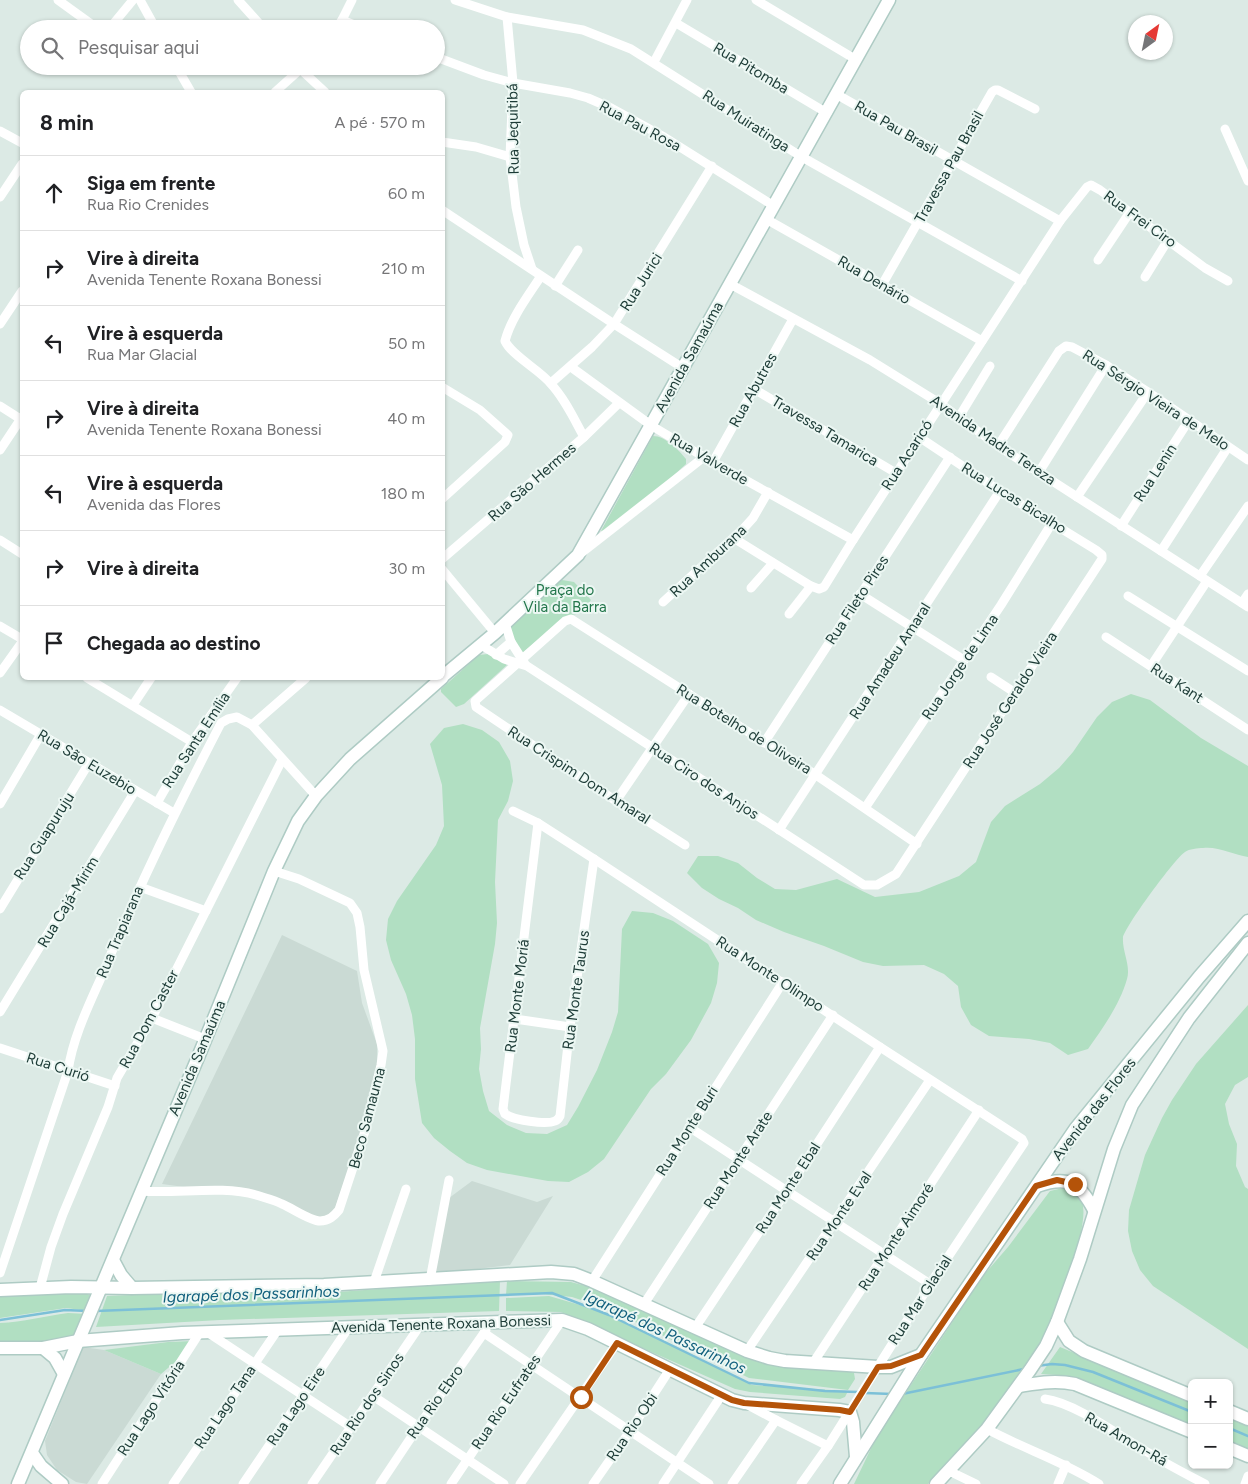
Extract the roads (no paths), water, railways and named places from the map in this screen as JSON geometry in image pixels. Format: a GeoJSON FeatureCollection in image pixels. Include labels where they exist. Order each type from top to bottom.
{"type":"FeatureCollection","features":[{"type":"Feature","properties":{"kind":"street"},"geometry":{"type":"LineString","coordinates":[[58,0],[86,20]]}},
{"type":"Feature","properties":{"kind":"street"},"geometry":{"type":"LineString","coordinates":[[116,20],[133,0]]}},
{"type":"Feature","properties":{"kind":"street"},"geometry":{"type":"LineString","coordinates":[[140,0],[151,20]]}},
{"type":"Feature","properties":{"kind":"street"},"geometry":{"type":"LineString","coordinates":[[238,0],[256,20]]}},
{"type":"Feature","properties":{"kind":"street"},"geometry":{"type":"LineString","coordinates":[[342,20],[352,0]]}},
{"type":"Feature","properties":{"kind":"street","name":"Rua Muiratinga"},"geometry":{"type":"LineString","coordinates":[[455,0],[507,17],[582,30],[620,44],[654,62],[802,157],[1022,281]]}},
{"type":"Feature","properties":{"kind":"street"},"geometry":{"type":"LineString","coordinates":[[654,62],[687,0]]}},
{"type":"Feature","properties":{"kind":"street"},"geometry":{"type":"LineString","coordinates":[[756,0],[855,59]]}},
{"type":"Feature","properties":{"kind":"street","name":"Avenida Samaúma"},"geometry":{"type":"LineString","coordinates":[[445,675],[495,633],[578,555],[652,426],[887,1]]}},
{"type":"Feature","properties":{"kind":"street","name":"Rua Jequitibá"},"geometry":{"type":"LineString","coordinates":[[507,17],[513,83],[510,157],[516,207],[524,245],[532,269]]}},
{"type":"Feature","properties":{"kind":"street","name":"Rua Pitomba"},"geometry":{"type":"LineString","coordinates":[[676,23],[827,112]]}},
{"type":"Feature","properties":{"kind":"street","name":"Rua Pau Rosa"},"geometry":{"type":"LineString","coordinates":[[445,60],[484,75],[513,83],[534,85],[570,93],[611,108],[664,137],[774,206]]}},
{"type":"Feature","properties":{"kind":"street"},"geometry":{"type":"LineString","coordinates":[[181,75],[190,90]]}},
{"type":"Feature","properties":{"kind":"street"},"geometry":{"type":"LineString","coordinates":[[277,90],[293,75]]}},
{"type":"Feature","properties":{"kind":"street"},"geometry":{"type":"LineString","coordinates":[[309,75],[323,90]]}},
{"type":"Feature","properties":{"kind":"street","name":"Travessa Pau Brasil"},"geometry":{"type":"LineString","coordinates":[[882,285],[986,101],[995,90],[1035,109]]}},
{"type":"Feature","properties":{"kind":"street","name":"Rua Pau Brasil"},"geometry":{"type":"LineString","coordinates":[[836,94],[1060,221]]}},
{"type":"Feature","properties":{"kind":"street"},"geometry":{"type":"LineString","coordinates":[[1225,129],[1248,181]]}},
{"type":"Feature","properties":{"kind":"street"},"geometry":{"type":"LineString","coordinates":[[0,131],[20,142]]}},
{"type":"Feature","properties":{"kind":"street"},"geometry":{"type":"LineString","coordinates":[[445,142],[476,146],[510,157]]}},
{"type":"Feature","properties":{"kind":"street","name":"Rua Jurici"},"geometry":{"type":"LineString","coordinates":[[551,383],[571,367],[614,324],[712,166]]}},
{"type":"Feature","properties":{"kind":"street"},"geometry":{"type":"LineString","coordinates":[[0,197],[20,167]]}},
{"type":"Feature","properties":{"kind":"street","name":"Rua Frei Ciro"},"geometry":{"type":"LineString","coordinates":[[1060,221],[1083,189],[1091,186],[1130,212],[1205,268],[1228,281]]}},
{"type":"Feature","properties":{"kind":"street"},"geometry":{"type":"LineString","coordinates":[[445,212],[555,286],[683,368]]}},
{"type":"Feature","properties":{"kind":"street"},"geometry":{"type":"LineString","coordinates":[[1098,260],[1130,212]]}},
{"type":"Feature","properties":{"kind":"street","name":"Rua Denário"},"geometry":{"type":"LineString","coordinates":[[766,219],[982,341]]}},
{"type":"Feature","properties":{"kind":"street","name":"Rua Acaricó"},"geometry":{"type":"LineString","coordinates":[[811,586],[821,589],[824,587],[940,404],[1060,221]]}},
{"type":"Feature","properties":{"kind":"street"},"geometry":{"type":"LineString","coordinates":[[1145,277],[1168,240]]}},
{"type":"Feature","properties":{"kind":"street"},"geometry":{"type":"LineString","coordinates":[[555,286],[578,250]]}},
{"type":"Feature","properties":{"kind":"street"},"geometry":{"type":"LineString","coordinates":[[541,276],[523,304],[505,341],[511,350],[551,383],[584,437]]}},
{"type":"Feature","properties":{"kind":"street","name":"Avenida Madre Tereza"},"geometry":{"type":"LineString","coordinates":[[730,284],[870,360],[940,404],[998,446],[1245,605]]}},
{"type":"Feature","properties":{"kind":"street"},"geometry":{"type":"LineString","coordinates":[[0,324],[20,294]]}},
{"type":"Feature","properties":{"kind":"street","name":"Rua Abutres"},"geometry":{"type":"LineString","coordinates":[[713,462],[793,319]]}},
{"type":"Feature","properties":{"kind":"street","name":"Rua Sérgio Vieira de Melo"},"geometry":{"type":"LineString","coordinates":[[998,446],[1063,347],[1072,347],[1148,392],[1248,460]]}},
{"type":"Feature","properties":{"kind":"street"},"geometry":{"type":"LineString","coordinates":[[959,417],[990,366]]}},
{"type":"Feature","properties":{"kind":"street"},"geometry":{"type":"LineString","coordinates":[[1039,472],[1106,366]]}},
{"type":"Feature","properties":{"kind":"street","name":"Rua Valverde"},"geometry":{"type":"LineString","coordinates":[[571,367],[652,426],[853,540]]}},
{"type":"Feature","properties":{"kind":"street"},"geometry":{"type":"LineString","coordinates":[[445,388],[480,410],[508,434],[505,442],[445,496]]}},
{"type":"Feature","properties":{"kind":"street","name":"Travessa Tamarica"},"geometry":{"type":"LineString","coordinates":[[754,389],[896,473]]}},
{"type":"Feature","properties":{"kind":"street"},"geometry":{"type":"LineString","coordinates":[[1078,497],[1148,392]]}},
{"type":"Feature","properties":{"kind":"street","name":"Rua São Hermes"},"geometry":{"type":"LineString","coordinates":[[445,557],[584,437],[620,403]]}},
{"type":"Feature","properties":{"kind":"street"},"geometry":{"type":"LineString","coordinates":[[0,406],[20,418]]}},
{"type":"Feature","properties":{"kind":"street","name":"Rua Lenin"},"geometry":{"type":"LineString","coordinates":[[1121,526],[1190,420]]}},
{"type":"Feature","properties":{"kind":"street"},"geometry":{"type":"LineString","coordinates":[[0,450],[20,422]]}},
{"type":"Feature","properties":{"kind":"street","name":"Rua Lucas Bicalho"},"geometry":{"type":"LineString","coordinates":[[925,442],[1096,550],[1102,556]]}},
{"type":"Feature","properties":{"kind":"street"},"geometry":{"type":"LineString","coordinates":[[1161,551],[1228,447]]}},
{"type":"Feature","properties":{"kind":"street"},"geometry":{"type":"LineString","coordinates":[[578,555],[704,457]]}},
{"type":"Feature","properties":{"kind":"street","name":"Rua Fileto Pires"},"geometry":{"type":"LineString","coordinates":[[764,743],[950,457]]}},
{"type":"Feature","properties":{"kind":"street","name":"Rua Amadeu Amaral"},"geometry":{"type":"LineString","coordinates":[[780,830],[1000,491]]}},
{"type":"Feature","properties":{"kind":"street","name":"Rua Amburana"},"geometry":{"type":"LineString","coordinates":[[663,602],[734,539],[753,518],[768,492]]}},
{"type":"Feature","properties":{"kind":"street"},"geometry":{"type":"LineString","coordinates":[[1151,666],[1177,628],[1203,579],[1248,506]]}},
{"type":"Feature","properties":{"kind":"street","name":"Rua Jorge de Lima"},"geometry":{"type":"LineString","coordinates":[[865,808],[1000,606],[1052,523]]}},
{"type":"Feature","properties":{"kind":"street"},"geometry":{"type":"LineString","coordinates":[[734,539],[811,586],[789,614]]}},
{"type":"Feature","properties":{"kind":"street"},"geometry":{"type":"LineString","coordinates":[[0,540],[20,553]]}},
{"type":"Feature","properties":{"kind":"street","name":"Rua José Geraldo Vieira"},"geometry":{"type":"LineString","coordinates":[[916,844],[1100,563],[1102,556]]}},
{"type":"Feature","properties":{"kind":"street"},"geometry":{"type":"LineString","coordinates":[[751,588],[773,563]]}},
{"type":"Feature","properties":{"kind":"street"},"geometry":{"type":"LineString","coordinates":[[445,573],[495,633]]}},
{"type":"Feature","properties":{"kind":"street"},"geometry":{"type":"LineString","coordinates":[[860,594],[964,660]]}},
{"type":"Feature","properties":{"kind":"street"},"geometry":{"type":"LineString","coordinates":[[1245,605],[1248,594]]}},
{"type":"Feature","properties":{"kind":"street"},"geometry":{"type":"LineString","coordinates":[[1128,596],[1248,671]]}},
{"type":"Feature","properties":{"kind":"street","name":"Rua Botelho de Oliveira"},"geometry":{"type":"LineString","coordinates":[[522,663],[568,620],[571,620],[816,775],[916,844]]}},
{"type":"Feature","properties":{"kind":"street"},"geometry":{"type":"LineString","coordinates":[[505,623],[511,642],[522,663]]}},
{"type":"Feature","properties":{"kind":"street"},"geometry":{"type":"LineString","coordinates":[[0,626],[20,639]]}},
{"type":"Feature","properties":{"kind":"street","name":"Rua Kant"},"geometry":{"type":"LineString","coordinates":[[1106,637],[1248,730]]}},
{"type":"Feature","properties":{"kind":"street"},"geometry":{"type":"LineString","coordinates":[[496,655],[511,642]]}},
{"type":"Feature","properties":{"kind":"street"},"geometry":{"type":"LineString","coordinates":[[0,674],[20,643]]}},
{"type":"Feature","properties":{"kind":"street","name":"Rua Ciro dos Anjos"},"geometry":{"type":"LineString","coordinates":[[481,645],[496,655],[522,663],[864,885],[877,885],[891,878],[896,874],[916,844]]}},
{"type":"Feature","properties":{"kind":"street","name":"Rua Crispim Dom Amaral"},"geometry":{"type":"LineString","coordinates":[[522,663],[475,701],[476,707],[616,801],[686,845]]}},
{"type":"Feature","properties":{"kind":"street"},"geometry":{"type":"LineString","coordinates":[[991,677],[1014,692]]}},
{"type":"Feature","properties":{"kind":"street"},"geometry":{"type":"LineString","coordinates":[[90,680],[192,742]]}},
{"type":"Feature","properties":{"kind":"street"},"geometry":{"type":"LineString","coordinates":[[133,705],[151,680]]}},
{"type":"Feature","properties":{"kind":"street","name":"Rua Santa Emília"},"geometry":{"type":"LineString","coordinates":[[156,803],[192,742],[236,680]]}},
{"type":"Feature","properties":{"kind":"street"},"geometry":{"type":"LineString","coordinates":[[304,680],[252,725],[316,796]]}},
{"type":"Feature","properties":{"kind":"street","name":"Avenida Samaúma"},"geometry":{"type":"LineString","coordinates":[[18,1484],[102,1288],[274,871],[298,822],[316,796],[350,759],[439,680]]}},
{"type":"Feature","properties":{"kind":"street"},"geometry":{"type":"LineString","coordinates":[[616,801],[689,694]]}},
{"type":"Feature","properties":{"kind":"street","name":"Rua São Euzebio"},"geometry":{"type":"LineString","coordinates":[[0,710],[174,813]]}},
{"type":"Feature","properties":{"kind":"street","name":"Rua Trapiarana"},"geometry":{"type":"LineString","coordinates":[[0,1273],[68,1071],[72,1051],[82,1023],[174,813],[221,723],[237,717],[252,725]]}},
{"type":"Feature","properties":{"kind":"street"},"geometry":{"type":"LineString","coordinates":[[0,804],[41,734]]}},
{"type":"Feature","properties":{"kind":"street","name":"Rua Dom Caster"},"geometry":{"type":"LineString","coordinates":[[40,1288],[62,1214],[108,1107],[122,1068],[152,1018],[282,760]]}},
{"type":"Feature","properties":{"kind":"street","name":"Rua Guapuruju"},"geometry":{"type":"LineString","coordinates":[[0,909],[89,763]]}},
{"type":"Feature","properties":{"kind":"street","name":"Rua Cajá-Mirim"},"geometry":{"type":"LineString","coordinates":[[0,1012],[135,791]]}},
{"type":"Feature","properties":{"kind":"street","name":"Rua Monte Olimpo"},"geometry":{"type":"LineString","coordinates":[[513,811],[538,823],[594,859],[833,1015],[880,1048],[979,1110],[1024,1142]]}},
{"type":"Feature","properties":{"kind":"street","name":"Rua Monte Moriá"},"geometry":{"type":"LineString","coordinates":[[538,823],[503,1109],[504,1114],[508,1117],[531,1121],[554,1122],[558,1120]]}},
{"type":"Feature","properties":{"kind":"street","name":"Rua Monte Taurus"},"geometry":{"type":"LineString","coordinates":[[558,1120],[594,859]]}},
{"type":"Feature","properties":{"kind":"street","name":"Beco Samauma"},"geometry":{"type":"LineString","coordinates":[[141,1191],[230,1191],[253,1194],[280,1203],[317,1221],[328,1220],[339,1210],[365,1131],[382,1065],[383,1051],[364,970],[360,927],[357,913],[350,904],[299,879],[274,871]]}},
{"type":"Feature","properties":{"kind":"street"},"geometry":{"type":"LineString","coordinates":[[140,887],[206,911]]}},
{"type":"Feature","properties":{"kind":"street","name":"Avenida das Flores"},"geometry":{"type":"LineString","coordinates":[[840,1484],[908,1374],[1076,1128],[1240,928],[1248,921]]}},
{"type":"Feature","properties":{"kind":"street","name":"Avenida das Flores"},"geometry":{"type":"LineString","coordinates":[[936,1484],[987,1429],[1046,1346],[1057,1322],[1080,1259],[1114,1148],[1132,1104],[1189,1018],[1248,944]]}},
{"type":"Feature","properties":{"kind":"street","name":"Rua Monte Buri"},"geometry":{"type":"LineString","coordinates":[[592,1281],[782,982]]}},
{"type":"Feature","properties":{"kind":"street","name":"Rua Monte Arate"},"geometry":{"type":"LineString","coordinates":[[644,1304],[833,1015]]}},
{"type":"Feature","properties":{"kind":"street"},"geometry":{"type":"LineString","coordinates":[[152,1018],[205,1039]]}},
{"type":"Feature","properties":{"kind":"street"},"geometry":{"type":"LineString","coordinates":[[515,1019],[570,1027]]}},
{"type":"Feature","properties":{"kind":"street","name":"Rua Monte Ebal"},"geometry":{"type":"LineString","coordinates":[[695,1328],[880,1048]]}},
{"type":"Feature","properties":{"kind":"street","name":"Rua Curió"},"geometry":{"type":"LineString","coordinates":[[1,1051],[115,1086]]}},
{"type":"Feature","properties":{"kind":"street","name":"Rua Monte Eval"},"geometry":{"type":"LineString","coordinates":[[748,1350],[930,1080]]}},
{"type":"Feature","properties":{"kind":"street","name":"Rua Monte Aimoré"},"geometry":{"type":"LineString","coordinates":[[813,1363],[979,1110]]}},
{"type":"Feature","properties":{"kind":"street"},"geometry":{"type":"LineString","coordinates":[[689,1127],[930,1284]]}},
{"type":"Feature","properties":{"kind":"street","name":"Rua Mar Glacial"},"geometry":{"type":"LineString","coordinates":[[801,1484],[853,1408],[930,1284],[1024,1142]]}},
{"type":"Feature","properties":{"kind":"street"},"geometry":{"type":"LineString","coordinates":[[430,1280],[449,1180]]}},
{"type":"Feature","properties":{"kind":"street"},"geometry":{"type":"LineString","coordinates":[[1036,1186],[1057,1180],[1075,1184],[1086,1196],[1094,1210]]}},
{"type":"Feature","properties":{"kind":"street"},"geometry":{"type":"LineString","coordinates":[[374,1282],[406,1189]]}},
{"type":"Feature","properties":{"kind":"street"},"geometry":{"type":"LineString","coordinates":[[113,1260],[121,1275],[132,1288]]}},
{"type":"Feature","properties":{"kind":"street"},"geometry":{"type":"LineString","coordinates":[[0,1290],[70,1287],[324,1285],[551,1272],[574,1274],[592,1281],[695,1328],[769,1358],[878,1367],[891,1366],[921,1355]]}},
{"type":"Feature","properties":{"kind":"street","name":"Avenida Tenente Roxana Bonessi"},"geometry":{"type":"LineString","coordinates":[[0,1348],[42,1348],[78,1341],[204,1332],[562,1320],[588,1329],[721,1396],[744,1403],[840,1410],[853,1408]]}},
{"type":"Feature","properties":{"kind":"street","name":"Rua Rio Eufrates"},"geometry":{"type":"LineString","coordinates":[[451,1484],[562,1320]]}},
{"type":"Feature","properties":{"kind":"street","name":"Rua Rio Ebro"},"geometry":{"type":"LineString","coordinates":[[380,1484],[492,1322]]}},
{"type":"Feature","properties":{"kind":"street"},"geometry":{"type":"LineString","coordinates":[[1057,1322],[1069,1341],[1084,1351],[1188,1394]]}},
{"type":"Feature","properties":{"kind":"street","name":"Rua Rio dos Sinos"},"geometry":{"type":"LineString","coordinates":[[312,1484],[421,1324]]}},
{"type":"Feature","properties":{"kind":"street","name":"Rua Lago Eire"},"geometry":{"type":"LineString","coordinates":[[243,1484],[349,1327]]}},
{"type":"Feature","properties":{"kind":"street","name":"Rua Lago Tana"},"geometry":{"type":"LineString","coordinates":[[173,1484],[277,1331]]}},
{"type":"Feature","properties":{"kind":"street"},"geometry":{"type":"LineString","coordinates":[[204,1332],[351,1427]]}},
{"type":"Feature","properties":{"kind":"street","name":"Rua Lago Vitória"},"geometry":{"type":"LineString","coordinates":[[102,1484],[204,1332]]}},
{"type":"Feature","properties":{"kind":"street"},"geometry":{"type":"LineString","coordinates":[[484,1333],[709,1484]]}},
{"type":"Feature","properties":{"kind":"street"},"geometry":{"type":"LineString","coordinates":[[520,1484],[617,1343]]}},
{"type":"Feature","properties":{"kind":"street"},"geometry":{"type":"LineString","coordinates":[[42,1348],[55,1358],[64,1374]]}},
{"type":"Feature","properties":{"kind":"street","name":"Rua Rio Obi"},"geometry":{"type":"LineString","coordinates":[[593,1484],[670,1370]]}},
{"type":"Feature","properties":{"kind":"street"},"geometry":{"type":"LineString","coordinates":[[1019,1386],[1050,1381],[1075,1384],[1188,1430]]}},
{"type":"Feature","properties":{"kind":"street"},"geometry":{"type":"LineString","coordinates":[[373,1396],[504,1484]]}},
{"type":"Feature","properties":{"kind":"street"},"geometry":{"type":"LineString","coordinates":[[662,1484],[721,1396]]}},
{"type":"Feature","properties":{"kind":"street","name":"Rua Amon-Rá"},"geometry":{"type":"LineString","coordinates":[[1045,1399],[1057,1400],[1103,1425],[1154,1457],[1205,1484]]}},
{"type":"Feature","properties":{"kind":"street"},"geometry":{"type":"LineString","coordinates":[[744,1403],[828,1446]]}},
{"type":"Feature","properties":{"kind":"street"},"geometry":{"type":"LineString","coordinates":[[853,1408],[856,1456]]}},
{"type":"Feature","properties":{"kind":"street"},"geometry":{"type":"LineString","coordinates":[[1233,1413],[1248,1419]]}},
{"type":"Feature","properties":{"kind":"street"},"geometry":{"type":"LineString","coordinates":[[732,1484],[776,1420]]}},
{"type":"Feature","properties":{"kind":"street"},"geometry":{"type":"LineString","coordinates":[[987,1429],[1009,1441],[1066,1465],[1099,1484]]}},
{"type":"Feature","properties":{"kind":"street"},"geometry":{"type":"LineString","coordinates":[[1233,1450],[1248,1456]]}},
{"type":"Feature","properties":{"kind":"street"},"geometry":{"type":"LineString","coordinates":[[32,1453],[41,1466],[62,1484]]}},
{"type":"Feature","properties":{"kind":"street"},"geometry":{"type":"LineString","coordinates":[[1058,1484],[1066,1465]]}},
{"type":"Feature","properties":{"kind":"street"},"geometry":{"type":"LineString","coordinates":[[949,1471],[976,1484]]}},
{"type":"Feature","properties":{"kind":"street"},"geometry":{"type":"LineString","coordinates":[[1245,1484],[1248,1476]]}},
{"type":"Feature","properties":{"kind":"waterway","name":"Igarapé dos Passarinhos"},"geometry":{"type":"LineString","coordinates":[[96,1311],[552,1293],[609,1315],[749,1383],[825,1391],[859,1392]]}},
{"type":"Feature","properties":{"kind":"waterway","name":"Igarapé dos Passarinhos"},"geometry":{"type":"LineString","coordinates":[[0,1320],[65,1310],[88,1311]]}},
{"type":"Feature","properties":{"kind":"waterway","name":"Igarapé dos Passarinhos"},"geometry":{"type":"LineString","coordinates":[[1037,1366],[1065,1365],[1093,1372],[1188,1410]]}},
{"type":"Feature","properties":{"kind":"waterway","name":"Igarapé dos Passarinhos"},"geometry":{"type":"LineString","coordinates":[[902,1394],[1024,1369]]}},
{"type":"Feature","properties":{"kind":"waterway","name":"Igarapé dos Passarinhos"},"geometry":{"type":"LineString","coordinates":[[865,1393],[892,1394]]}},
{"type":"Feature","properties":{"kind":"waterway","name":"Igarapé dos Passarinhos"},"geometry":{"type":"LineString","coordinates":[[1233,1430],[1248,1436]]}},
{"type":"Feature","properties":{"kind":"park label","name":"Praça do Vila da Barra"},"geometry":{"type":"Point","coordinates":[565,598]}}]}
